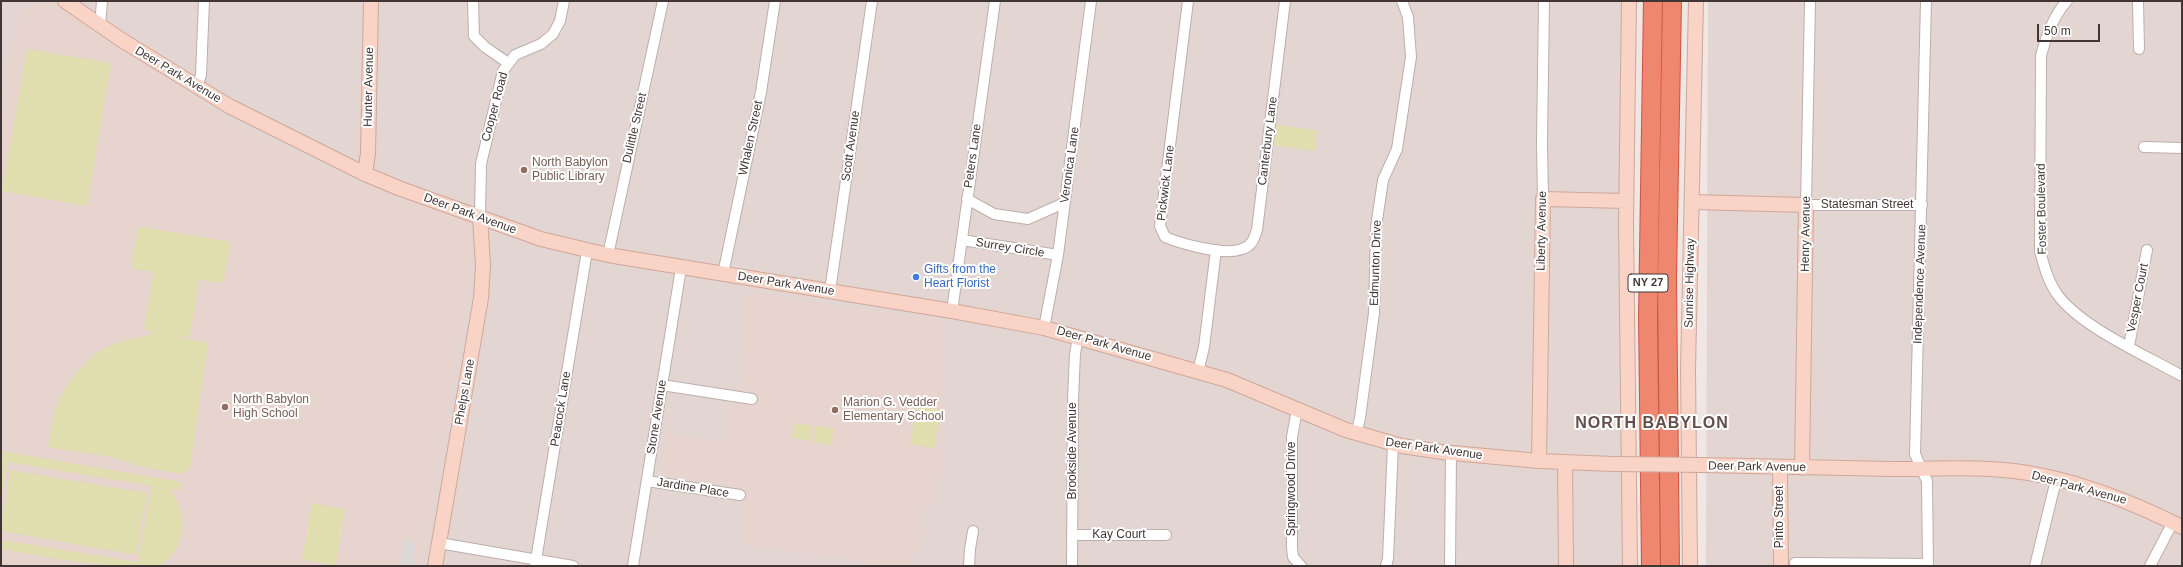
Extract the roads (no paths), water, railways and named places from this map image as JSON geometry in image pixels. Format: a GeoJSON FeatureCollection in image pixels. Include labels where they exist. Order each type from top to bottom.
{"type":"FeatureCollection","features":[{"type":"Feature","properties":{"kind":"highway","name":"NY 27"},"geometry":{"type":"LineString","coordinates":[[1651,566],[1648,310],[1653,1]]}},
{"type":"Feature","properties":{"kind":"highway","name":"Sunrise Highway"},"geometry":{"type":"LineString","coordinates":[[1670,566],[1667,270],[1672,1]]}},
{"type":"Feature","properties":{"kind":"main road","name":"Deer Park Avenue"},"geometry":{"type":"LineString","coordinates":[[65,1],[100,26],[197,87],[242,113],[365,174],[548,241],[586,251],[681,268],[952,311],[1044,328],[1240,384],[1297,410],[1356,434],[1393,444],[1451,453],[1565,463],[1802,468],[1970,468],[2012,471],[2056,480],[2133,503],[2178,525]]}},
{"type":"Feature","properties":{"kind":"main road","name":"Hunter Avenue"},"geometry":{"type":"LineString","coordinates":[[365,174],[368,153],[371,1]]}},
{"type":"Feature","properties":{"kind":"main road"},"geometry":{"type":"LineString","coordinates":[[1629,1],[1626,202],[1630,566]]}},
{"type":"Feature","properties":{"kind":"main road","name":"Sunrise Highway"},"geometry":{"type":"LineString","coordinates":[[1690,566],[1688,369],[1696,1]]}},
{"type":"Feature","properties":{"kind":"main road"},"geometry":{"type":"LineString","coordinates":[[1543,199],[1626,202]]}},
{"type":"Feature","properties":{"kind":"main road","name":"Liberty Avenue"},"geometry":{"type":"LineString","coordinates":[[1539,461],[1543,199]]}},
{"type":"Feature","properties":{"kind":"main road","name":"Statesman Street"},"geometry":{"type":"LineString","coordinates":[[1692,202],[1806,205]]}},
{"type":"Feature","properties":{"kind":"main road","name":"Henry Avenue"},"geometry":{"type":"LineString","coordinates":[[1802,468],[1806,205]]}},
{"type":"Feature","properties":{"kind":"main road","name":"Phelps Lane"},"geometry":{"type":"LineString","coordinates":[[435,566],[481,298],[483,265],[480,217]]}},
{"type":"Feature","properties":{"kind":"main road"},"geometry":{"type":"LineString","coordinates":[[1565,463],[1566,566]]}},
{"type":"Feature","properties":{"kind":"main road","name":"Pinto Street"},"geometry":{"type":"LineString","coordinates":[[1780,467],[1780,566]]}},
{"type":"Feature","properties":{"kind":"street"},"geometry":{"type":"LineString","coordinates":[[100,26],[102,1]]}},
{"type":"Feature","properties":{"kind":"street"},"geometry":{"type":"LineString","coordinates":[[197,87],[202,76],[204,1]]}},
{"type":"Feature","properties":{"kind":"street"},"geometry":{"type":"LineString","coordinates":[[473,1],[474,36],[485,47],[508,63]]}},
{"type":"Feature","properties":{"kind":"street","name":"Cooper Road"},"geometry":{"type":"LineString","coordinates":[[480,217],[479,181],[482,160],[500,82],[508,63],[515,56],[550,38],[558,26],[564,1]]}},
{"type":"Feature","properties":{"kind":"street","name":"Dulittle Street"},"geometry":{"type":"LineString","coordinates":[[608,255],[663,1]]}},
{"type":"Feature","properties":{"kind":"street","name":"Whalen Street"},"geometry":{"type":"LineString","coordinates":[[723,274],[761,92],[775,1]]}},
{"type":"Feature","properties":{"kind":"street","name":"Scott Avenue"},"geometry":{"type":"LineString","coordinates":[[830,291],[872,1]]}},
{"type":"Feature","properties":{"kind":"street","name":"Peters Lane"},"geometry":{"type":"LineString","coordinates":[[952,311],[995,1]]}},
{"type":"Feature","properties":{"kind":"street","name":"Veronica Lane"},"geometry":{"type":"LineString","coordinates":[[1044,328],[1058,255],[1091,1]]}},
{"type":"Feature","properties":{"kind":"street","name":"Pickwick Lane"},"geometry":{"type":"LineString","coordinates":[[1188,1],[1160,226],[1165,237],[1176,242],[1216,250]]}},
{"type":"Feature","properties":{"kind":"street","name":"Canterbury Lane"},"geometry":{"type":"LineString","coordinates":[[1216,250],[1242,250],[1252,243],[1257,230],[1285,1]]}},
{"type":"Feature","properties":{"kind":"street","name":"Edmunton Drive"},"geometry":{"type":"LineString","coordinates":[[1356,434],[1360,418],[1373,326],[1375,238],[1380,197],[1383,180],[1397,149],[1411,57],[1408,17],[1402,1]]}},
{"type":"Feature","properties":{"kind":"street","name":"Liberty Avenue"},"geometry":{"type":"LineString","coordinates":[[1543,199],[1542,142],[1544,1]]}},
{"type":"Feature","properties":{"kind":"street","name":"Henry Avenue"},"geometry":{"type":"LineString","coordinates":[[1806,205],[1810,1]]}},
{"type":"Feature","properties":{"kind":"street","name":"Independence Avenue"},"geometry":{"type":"LineString","coordinates":[[1926,1],[1915,454],[1927,481],[1928,565]]}},
{"type":"Feature","properties":{"kind":"street"},"geometry":{"type":"LineString","coordinates":[[2138,1],[2139,49]]}},
{"type":"Feature","properties":{"kind":"street","name":"Foster Boulevard"},"geometry":{"type":"LineString","coordinates":[[2064,2],[2048,33],[2041,56],[2040,251],[2045,270],[2056,293],[2068,308],[2085,322],[2182,376]]}},
{"type":"Feature","properties":{"kind":"street"},"geometry":{"type":"LineString","coordinates":[[2144,147],[2182,148]]}},
{"type":"Feature","properties":{"kind":"street"},"geometry":{"type":"LineString","coordinates":[[967,199],[994,214],[1028,219],[1064,203]]}},
{"type":"Feature","properties":{"kind":"street","name":"Statesman Street"},"geometry":{"type":"LineString","coordinates":[[1806,205],[1922,205]]}},
{"type":"Feature","properties":{"kind":"street","name":"Surrey Circle"},"geometry":{"type":"LineString","coordinates":[[962,240],[1058,255]]}},
{"type":"Feature","properties":{"kind":"street"},"geometry":{"type":"LineString","coordinates":[[1198,372],[1204,348],[1216,250]]}},
{"type":"Feature","properties":{"kind":"street","name":"Vesper Court"},"geometry":{"type":"LineString","coordinates":[[2129,346],[2147,250]]}},
{"type":"Feature","properties":{"kind":"street","name":"Peacock Lane"},"geometry":{"type":"LineString","coordinates":[[536,563],[586,251]]}},
{"type":"Feature","properties":{"kind":"street","name":"Stone Avenue"},"geometry":{"type":"LineString","coordinates":[[633,566],[681,268]]}},
{"type":"Feature","properties":{"kind":"street","name":"Brookside Avenue"},"geometry":{"type":"LineString","coordinates":[[1072,566],[1074,360],[1078,337]]}},
{"type":"Feature","properties":{"kind":"street"},"geometry":{"type":"LineString","coordinates":[[662,385],[752,399]]}},
{"type":"Feature","properties":{"kind":"street","name":"Springwood Drive"},"geometry":{"type":"LineString","coordinates":[[1297,410],[1292,437],[1292,548],[1293,557],[1302,566]]}},
{"type":"Feature","properties":{"kind":"street"},"geometry":{"type":"LineString","coordinates":[[1386,566],[1388,559],[1393,444]]}},
{"type":"Feature","properties":{"kind":"street"},"geometry":{"type":"LineString","coordinates":[[1450,566],[1451,453]]}},
{"type":"Feature","properties":{"kind":"street"},"geometry":{"type":"LineString","coordinates":[[2035,566],[2056,480]]}},
{"type":"Feature","properties":{"kind":"street","name":"Jardine Place"},"geometry":{"type":"LineString","coordinates":[[647,481],[740,496]]}},
{"type":"Feature","properties":{"kind":"street"},"geometry":{"type":"LineString","coordinates":[[2150,566],[2178,525]]}},
{"type":"Feature","properties":{"kind":"street"},"geometry":{"type":"LineString","coordinates":[[969,566],[973,531]]}},
{"type":"Feature","properties":{"kind":"street","name":"Kay Court"},"geometry":{"type":"LineString","coordinates":[[1072,535],[1166,535]]}},
{"type":"Feature","properties":{"kind":"street"},"geometry":{"type":"LineString","coordinates":[[439,543],[536,563],[573,566]]}},
{"type":"Feature","properties":{"kind":"street"},"geometry":{"type":"LineString","coordinates":[[1795,563],[1928,565]]}},
{"type":"Feature","properties":{"kind":"place","name":"North Babylon Public Library"},"geometry":{"type":"Point","coordinates":[524,170]}},
{"type":"Feature","properties":{"kind":"place","name":"Gifts from the Heart Florist"},"geometry":{"type":"Point","coordinates":[916,277]}},
{"type":"Feature","properties":{"kind":"place","name":"North Babylon High School"},"geometry":{"type":"Point","coordinates":[225,407]}},
{"type":"Feature","properties":{"kind":"place","name":"Marion G. Vedder Elementary School"},"geometry":{"type":"Point","coordinates":[835,410]}},
{"type":"Feature","properties":{"kind":"district","name":"NORTH BABYLON"},"geometry":{"type":"Point","coordinates":[1652,424]}}]}
